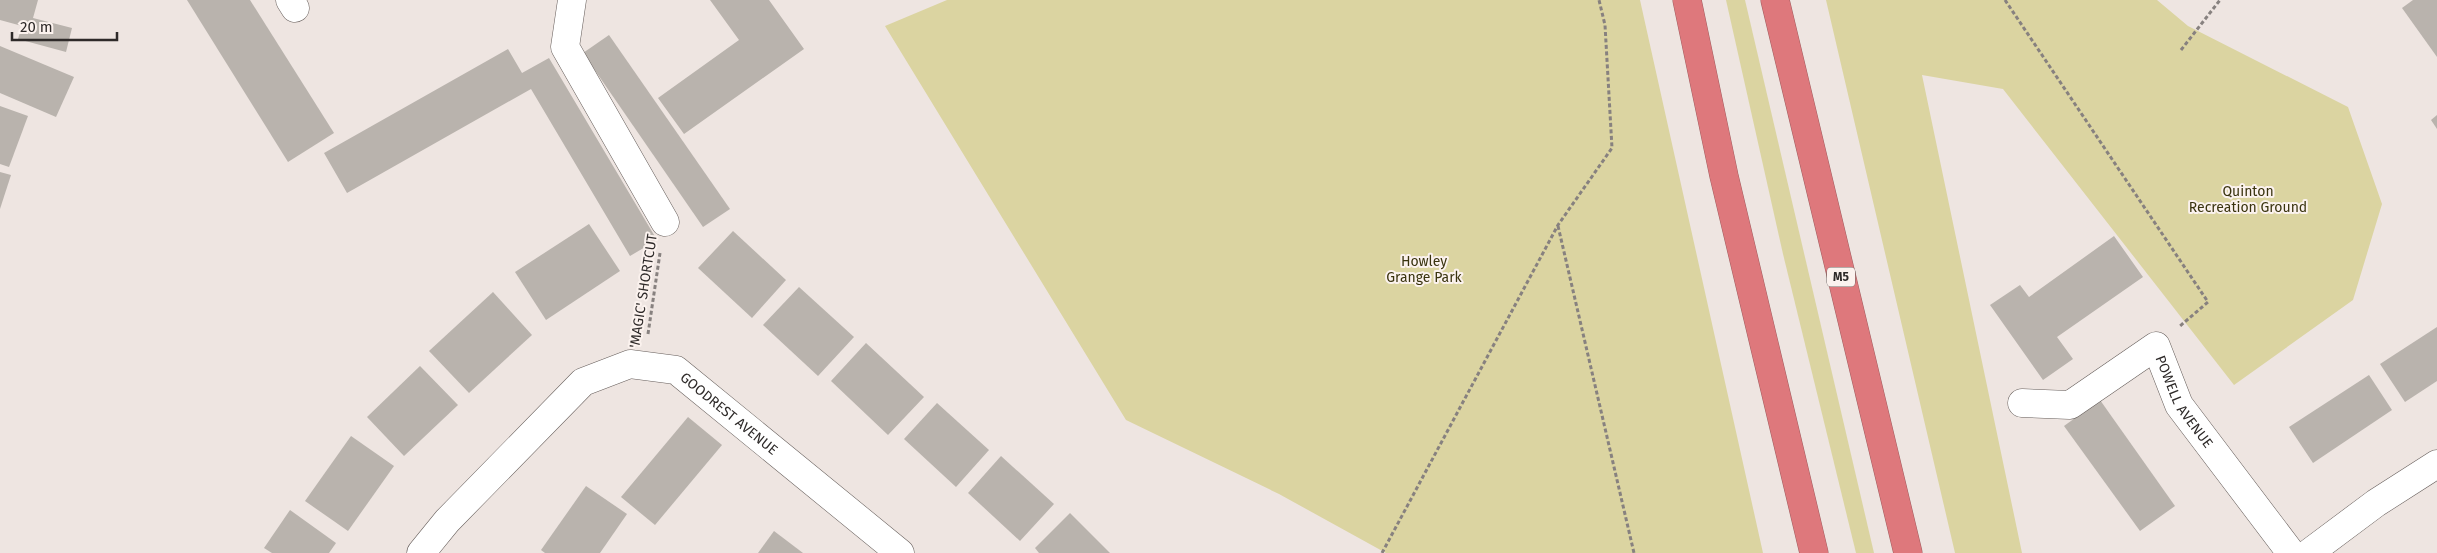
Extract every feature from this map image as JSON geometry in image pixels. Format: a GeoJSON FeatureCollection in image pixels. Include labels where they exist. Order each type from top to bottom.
{"type":"FeatureCollection","features":[{"type":"Feature","properties":{"kind":"highway"},"geometry":{"type":"LineString","coordinates":[[1687,0],[1724,176],[1814,553]]}},
{"type":"Feature","properties":{"kind":"highway","name":"M5"},"geometry":{"type":"LineString","coordinates":[[1774,0],[1908,553]]}},
{"type":"Feature","properties":{"kind":"street"},"geometry":{"type":"LineString","coordinates":[[572,0],[565,47],[665,222]]}},
{"type":"Feature","properties":{"kind":"street","name":"POWELL AVENUE"},"geometry":{"type":"LineString","coordinates":[[2022,403],[2070,404],[2156,346],[2179,405],[2291,553]]}},
{"type":"Feature","properties":{"kind":"street","name":"GOODREST AVENUE"},"geometry":{"type":"LineString","coordinates":[[421,553],[447,521],[583,382],[630,364],[643,364],[676,370],[900,553]]}},
{"type":"Feature","properties":{"kind":"street"},"geometry":{"type":"LineString","coordinates":[[2309,553],[2376,503],[2437,464]]}},
{"type":"Feature","properties":{"kind":"path"},"geometry":{"type":"LineString","coordinates":[[1382,553],[1558,226],[1612,148],[1605,25],[1599,0]]}},
{"type":"Feature","properties":{"kind":"path"},"geometry":{"type":"LineString","coordinates":[[2005,0],[2208,302],[2156,346]]}},
{"type":"Feature","properties":{"kind":"path"},"geometry":{"type":"LineString","coordinates":[[2181,50],[2220,0]]}},
{"type":"Feature","properties":{"kind":"path","name":"'MAGIC' SHORTCUT"},"geometry":{"type":"LineString","coordinates":[[643,364],[665,222]]}},
{"type":"Feature","properties":{"kind":"path"},"geometry":{"type":"LineString","coordinates":[[1558,226],[1634,553]]}},
{"type":"Feature","properties":{"kind":"green space","name":"Howley Grange Park"},"geometry":{"type":"Polygon","coordinates":[[[947,0],[1640,0],[1763,553],[1386,553],[1279,494],[1126,420],[885,26],[947,0]]]}},
{"type":"Feature","properties":{"kind":"green space"},"geometry":{"type":"Polygon","coordinates":[[[1726,0],[1745,0],[1874,553],[1856,553],[1783,254],[1726,0]]]}},
{"type":"Feature","properties":{"kind":"green space","name":"Quinton Recreation Ground"},"geometry":{"type":"Polygon","coordinates":[[[1826,0],[2157,0],[2188,26],[2348,107],[2382,204],[2353,300],[2234,385],[2003,89],[1922,75],[2022,553],[1955,553],[1826,0]]]}},
{"type":"Feature","properties":{"kind":"building"},"geometry":{"type":"Polygon","coordinates":[[[0,0],[38,0],[33,18],[72,28],[66,52],[18,39],[22,26],[0,20],[0,0]]]}},
{"type":"Feature","properties":{"kind":"building"},"geometry":{"type":"Polygon","coordinates":[[[187,0],[250,0],[334,133],[288,162],[187,0]]]}},
{"type":"Feature","properties":{"kind":"building"},"geometry":{"type":"Polygon","coordinates":[[[710,0],[769,0],[804,49],[684,134],[658,98],[739,40],[710,0]]]}},
{"type":"Feature","properties":{"kind":"building"},"geometry":{"type":"Polygon","coordinates":[[[2413,0],[2437,0],[2437,57],[2402,8],[2413,0]]]}},
{"type":"Feature","properties":{"kind":"building"},"geometry":{"type":"Polygon","coordinates":[[[609,35],[730,209],[703,227],[583,53],[609,35]]]}},
{"type":"Feature","properties":{"kind":"building"},"geometry":{"type":"Polygon","coordinates":[[[0,46],[74,77],[56,117],[0,93],[0,46]]]}},
{"type":"Feature","properties":{"kind":"building"},"geometry":{"type":"Polygon","coordinates":[[[508,49],[522,73],[549,58],[657,240],[630,256],[531,89],[347,193],[324,153],[508,49]]]}},
{"type":"Feature","properties":{"kind":"building"},"geometry":{"type":"Polygon","coordinates":[[[0,106],[28,116],[9,167],[0,164],[0,106]]]}},
{"type":"Feature","properties":{"kind":"building"},"geometry":{"type":"Polygon","coordinates":[[[2437,115],[2437,129],[2431,120],[2437,115]]]}},
{"type":"Feature","properties":{"kind":"building"},"geometry":{"type":"Polygon","coordinates":[[[0,172],[11,175],[0,209],[0,172]]]}},
{"type":"Feature","properties":{"kind":"building"},"geometry":{"type":"Polygon","coordinates":[[[589,224],[620,271],[546,320],[515,272],[589,224]]]}},
{"type":"Feature","properties":{"kind":"building"},"geometry":{"type":"Polygon","coordinates":[[[733,231],[786,280],[752,318],[698,268],[733,231]]]}},
{"type":"Feature","properties":{"kind":"building"},"geometry":{"type":"Polygon","coordinates":[[[2114,236],[2143,277],[2057,337],[2073,359],[2043,380],[1990,305],[2020,285],[2029,297],[2114,236]]]}},
{"type":"Feature","properties":{"kind":"building"},"geometry":{"type":"Polygon","coordinates":[[[799,287],[854,337],[818,376],[763,325],[799,287]]]}},
{"type":"Feature","properties":{"kind":"building"},"geometry":{"type":"Polygon","coordinates":[[[493,292],[532,335],[469,393],[429,351],[493,292]]]}},
{"type":"Feature","properties":{"kind":"building"},"geometry":{"type":"Polygon","coordinates":[[[2437,327],[2437,381],[2405,402],[2380,364],[2437,327]]]}},
{"type":"Feature","properties":{"kind":"building"},"geometry":{"type":"Polygon","coordinates":[[[866,343],[924,397],[888,435],[831,381],[866,343]]]}},
{"type":"Feature","properties":{"kind":"building"},"geometry":{"type":"Polygon","coordinates":[[[420,366],[458,405],[404,456],[367,417],[420,366]]]}},
{"type":"Feature","properties":{"kind":"building"},"geometry":{"type":"Polygon","coordinates":[[[2369,375],[2392,410],[2313,463],[2289,427],[2369,375]]]}},
{"type":"Feature","properties":{"kind":"building"},"geometry":{"type":"Polygon","coordinates":[[[2100,400],[2175,506],[2140,531],[2064,426],[2100,400]]]}},
{"type":"Feature","properties":{"kind":"building"},"geometry":{"type":"Polygon","coordinates":[[[937,403],[989,450],[956,487],[904,439],[937,403]]]}},
{"type":"Feature","properties":{"kind":"building"},"geometry":{"type":"Polygon","coordinates":[[[688,417],[722,445],[655,525],[621,497],[688,417]]]}},
{"type":"Feature","properties":{"kind":"building"},"geometry":{"type":"Polygon","coordinates":[[[351,436],[394,466],[348,531],[305,501],[351,436]]]}},
{"type":"Feature","properties":{"kind":"building"},"geometry":{"type":"Polygon","coordinates":[[[1001,456],[1054,504],[1020,541],[968,493],[1001,456]]]}},
{"type":"Feature","properties":{"kind":"building"},"geometry":{"type":"Polygon","coordinates":[[[586,486],[627,514],[600,553],[545,553],[541,550],[586,486]]]}},
{"type":"Feature","properties":{"kind":"building"},"geometry":{"type":"Polygon","coordinates":[[[290,510],[336,543],[329,553],[272,553],[264,548],[290,510]]]}},
{"type":"Feature","properties":{"kind":"building"},"geometry":{"type":"Polygon","coordinates":[[[1070,513],[1110,553],[1039,553],[1035,548],[1070,513]]]}},
{"type":"Feature","properties":{"kind":"building"},"geometry":{"type":"Polygon","coordinates":[[[774,531],[803,553],[758,553],[774,531]]]}}]}
